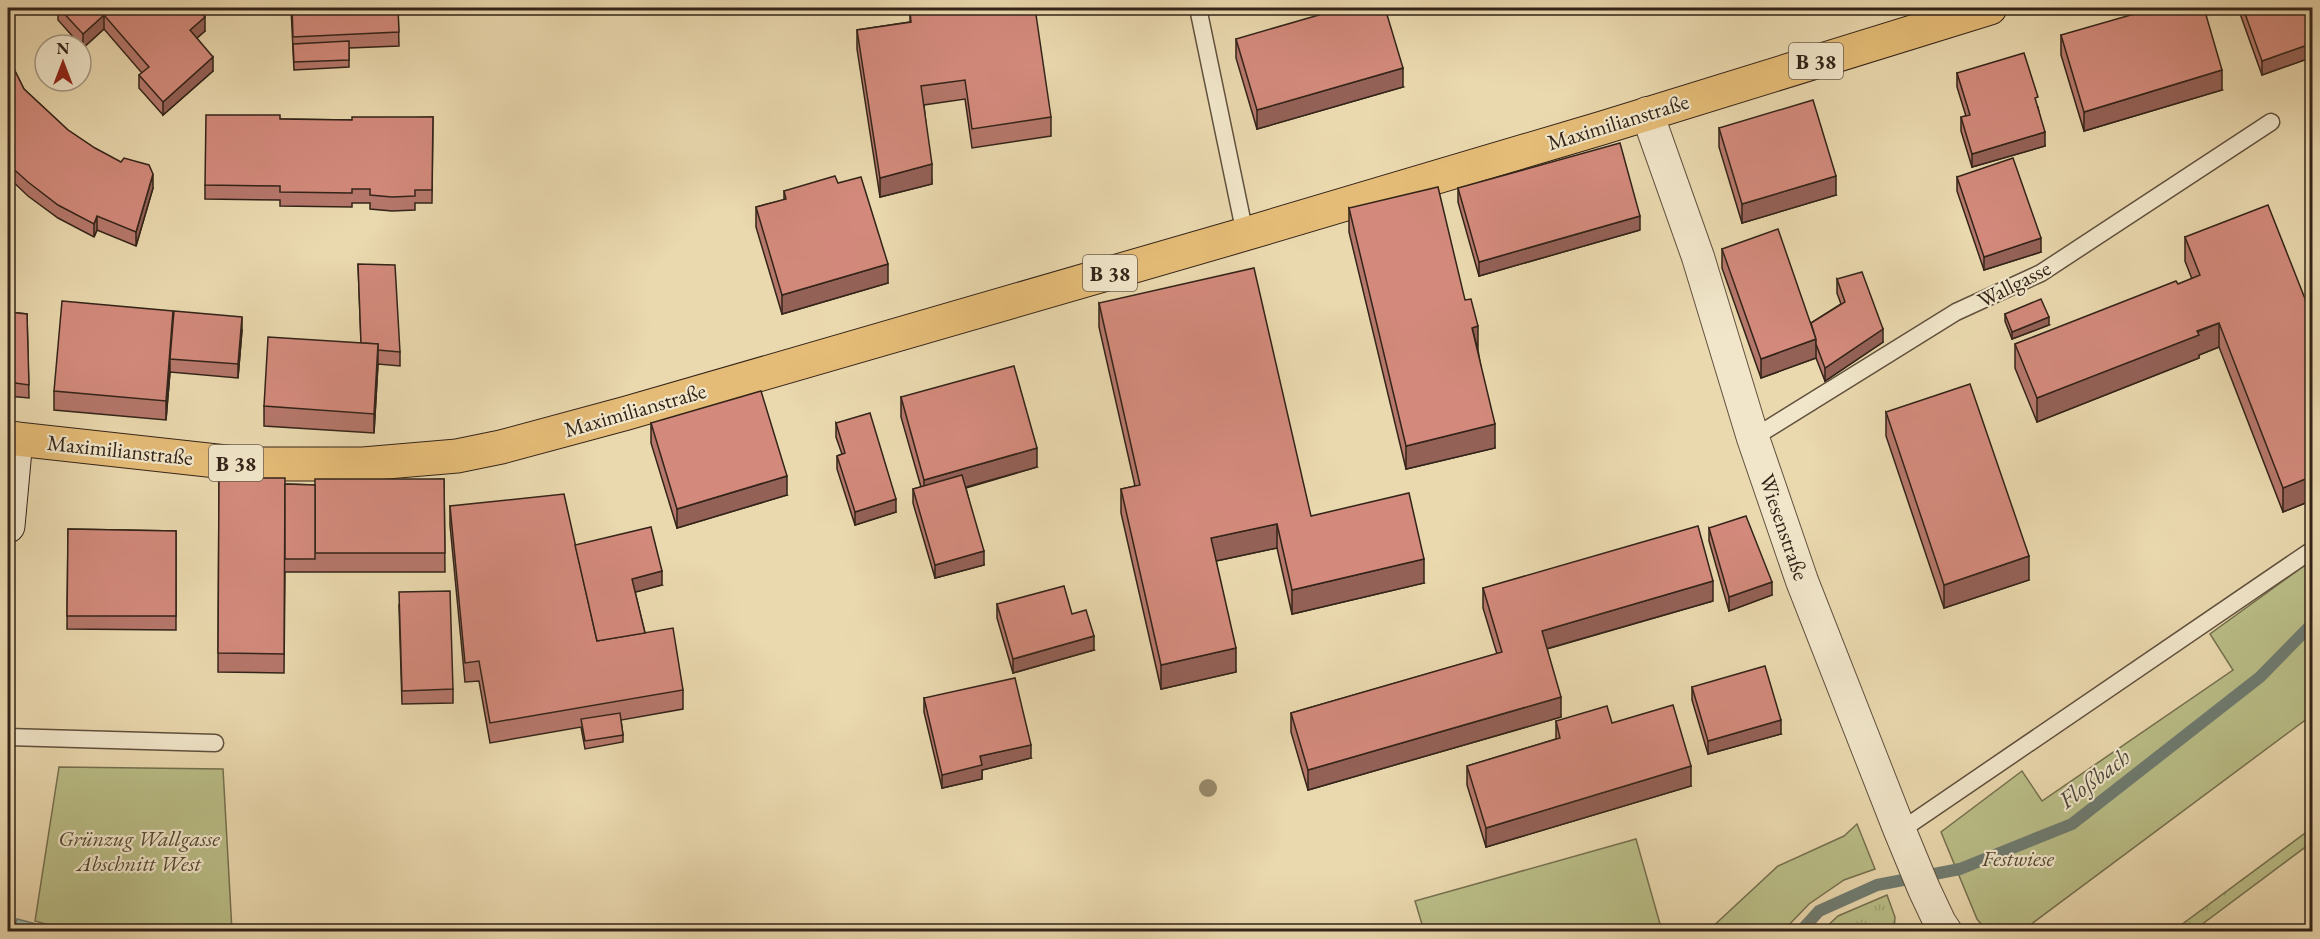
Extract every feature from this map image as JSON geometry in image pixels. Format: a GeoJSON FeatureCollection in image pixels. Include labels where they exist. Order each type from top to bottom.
{"type":"FeatureCollection","features":[{"type":"Feature","properties":{"kind":"main road","name":"Maximilianstraße"},"geometry":{"type":"LineString","coordinates":[[12,438],[244,464],[363,464],[457,456],[501,447],[627,413],[1245,234],[1990,8]]}},
{"type":"Feature","properties":{"kind":"main road"},"geometry":{"type":"LineString","coordinates":[[8,526],[12,438]]}},
{"type":"Feature","properties":{"kind":"street","name":"Wiesenstraße"},"geometry":{"type":"LineString","coordinates":[[1647,113],[1698,257],[1753,438],[1802,581],[1906,843],[1937,929]]}},
{"type":"Feature","properties":{"kind":"lane"},"geometry":{"type":"LineString","coordinates":[[1198,8],[1245,234]]}},
{"type":"Feature","properties":{"kind":"lane","name":"Wallgasse"},"geometry":{"type":"LineString","coordinates":[[1753,438],[1956,312],[2041,273],[2271,122]]}},
{"type":"Feature","properties":{"kind":"lane"},"geometry":{"type":"LineString","coordinates":[[1906,843],[2313,550]]}},
{"type":"Feature","properties":{"kind":"lane"},"geometry":{"type":"LineString","coordinates":[[8,737],[215,743]]}},
{"type":"Feature","properties":{"kind":"green space","name":"Festwiese"},"geometry":{"type":"Polygon","coordinates":[[[2312,560],[2312,715],[2022,931],[1987,931],[1977,919],[1941,832],[2022,771],[2042,801],[2233,670],[2210,634],[2312,560]]]}},
{"type":"Feature","properties":{"kind":"green space","name":"Grünzug Wallgasse Abschnitt West"},"geometry":{"type":"Polygon","coordinates":[[[59,767],[223,769],[232,931],[69,931],[35,921],[59,767]]]}},
{"type":"Feature","properties":{"kind":"green space"},"geometry":{"type":"Polygon","coordinates":[[[1857,824],[1875,869],[1844,880],[1809,904],[1783,931],[1708,931],[1778,866],[1844,836],[1857,824]]]}},
{"type":"Feature","properties":{"kind":"green space"},"geometry":{"type":"Polygon","coordinates":[[[2312,828],[2312,842],[2193,931],[2173,931],[2312,828]]]}},
{"type":"Feature","properties":{"kind":"green space"},"geometry":{"type":"Polygon","coordinates":[[[1636,839],[1662,931],[1424,931],[1415,901],[1636,839]]]}},
{"type":"Feature","properties":{"kind":"green space"},"geometry":{"type":"Polygon","coordinates":[[[1887,895],[1895,917],[1894,931],[1822,931],[1838,916],[1887,895]]]}},
{"type":"Feature","properties":{"kind":"water"},"geometry":{"type":"Polygon","coordinates":[[[17,919],[64,931],[13,931],[17,919]]]}},
{"type":"Feature","properties":{"kind":"building"},"geometry":{"type":"Polygon","coordinates":[[[59,8],[196,8],[205,17],[190,30],[213,57],[163,102],[139,75],[149,67],[104,15],[82,33],[59,8]]]}},
{"type":"Feature","properties":{"kind":"building"},"geometry":{"type":"Polygon","coordinates":[[[292,8],[398,8],[399,32],[293,37],[292,8]]]}},
{"type":"Feature","properties":{"kind":"building"},"geometry":{"type":"Polygon","coordinates":[[[934,8],[1035,8],[1051,117],[972,129],[965,80],[921,86],[932,164],[880,178],[857,30],[911,22],[910,11],[934,8]]]}},
{"type":"Feature","properties":{"kind":"building"},"geometry":{"type":"Polygon","coordinates":[[[1343,8],[1385,8],[1403,68],[1257,110],[1236,39],[1343,8]]]}},
{"type":"Feature","properties":{"kind":"building"},"geometry":{"type":"Polygon","coordinates":[[[2155,8],[2204,8],[2222,70],[2084,112],[2061,35],[2155,8]]]}},
{"type":"Feature","properties":{"kind":"building"},"geometry":{"type":"Polygon","coordinates":[[[2243,8],[2313,8],[2313,43],[2262,61],[2243,8]]]}},
{"type":"Feature","properties":{"kind":"building"},"geometry":{"type":"Polygon","coordinates":[[[349,41],[349,60],[294,62],[293,44],[349,41]]]}},
{"type":"Feature","properties":{"kind":"building"},"geometry":{"type":"Polygon","coordinates":[[[2024,53],[2038,97],[2035,98],[2045,132],[1972,154],[1961,117],[1970,115],[1957,73],[2024,53]]]}},
{"type":"Feature","properties":{"kind":"building"},"geometry":{"type":"Polygon","coordinates":[[[8,57],[24,89],[68,130],[121,162],[124,158],[149,165],[153,174],[136,232],[97,216],[94,224],[58,205],[8,164],[8,57]]]}},
{"type":"Feature","properties":{"kind":"building"},"geometry":{"type":"Polygon","coordinates":[[[1813,100],[1836,176],[1742,204],[1719,128],[1813,100]]]}},
{"type":"Feature","properties":{"kind":"building"},"geometry":{"type":"Polygon","coordinates":[[[206,115],[280,115],[280,119],[352,120],[352,117],[433,117],[432,190],[415,190],[415,196],[392,197],[370,195],[370,189],[352,189],[352,193],[280,192],[280,186],[205,185],[206,115]]]}},
{"type":"Feature","properties":{"kind":"building"},"geometry":{"type":"Polygon","coordinates":[[[1620,143],[1640,216],[1479,262],[1458,188],[1620,143]]]}},
{"type":"Feature","properties":{"kind":"building"},"geometry":{"type":"Polygon","coordinates":[[[2013,158],[2041,238],[1984,257],[1957,177],[2013,158]]]}},
{"type":"Feature","properties":{"kind":"building"},"geometry":{"type":"Polygon","coordinates":[[[835,176],[838,183],[861,177],[888,264],[782,295],[756,207],[786,199],[784,191],[835,176]]]}},
{"type":"Feature","properties":{"kind":"building"},"geometry":{"type":"Polygon","coordinates":[[[1438,187],[1465,300],[1471,299],[1478,326],[1472,328],[1495,424],[1406,446],[1349,208],[1438,187]]]}},
{"type":"Feature","properties":{"kind":"building"},"geometry":{"type":"Polygon","coordinates":[[[2268,205],[2313,319],[2313,476],[2283,488],[2219,323],[2197,331],[2199,335],[2037,398],[2015,344],[2176,281],[2178,284],[2200,275],[2185,237],[2268,205]]]}},
{"type":"Feature","properties":{"kind":"building"},"geometry":{"type":"Polygon","coordinates":[[[1778,229],[1816,339],[1761,359],[1722,249],[1778,229]]]}},
{"type":"Feature","properties":{"kind":"building"},"geometry":{"type":"Polygon","coordinates":[[[358,264],[395,265],[400,352],[378,350],[378,344],[361,343],[358,264]]]}},
{"type":"Feature","properties":{"kind":"building"},"geometry":{"type":"Polygon","coordinates":[[[1254,268],[1311,516],[1409,493],[1424,559],[1292,590],[1277,524],[1211,538],[1236,648],[1161,665],[1121,489],[1140,485],[1099,303],[1254,268]]]}},
{"type":"Feature","properties":{"kind":"building"},"geometry":{"type":"Polygon","coordinates":[[[1862,272],[1883,329],[1825,368],[1811,323],[1845,302],[1837,279],[1862,272]]]}},
{"type":"Feature","properties":{"kind":"building"},"geometry":{"type":"Polygon","coordinates":[[[2041,299],[2049,317],[2012,332],[2005,314],[2041,299]]]}},
{"type":"Feature","properties":{"kind":"building"},"geometry":{"type":"Polygon","coordinates":[[[62,301],[173,311],[166,401],[54,391],[62,301]]]}},
{"type":"Feature","properties":{"kind":"building"},"geometry":{"type":"Polygon","coordinates":[[[174,311],[242,317],[238,364],[170,359],[174,311]]]}},
{"type":"Feature","properties":{"kind":"building"},"geometry":{"type":"Polygon","coordinates":[[[8,312],[27,314],[29,385],[8,382],[8,312]]]}},
{"type":"Feature","properties":{"kind":"building"},"geometry":{"type":"Polygon","coordinates":[[[268,337],[378,344],[374,414],[264,406],[268,337]]]}},
{"type":"Feature","properties":{"kind":"building"},"geometry":{"type":"Polygon","coordinates":[[[1014,366],[1037,448],[924,480],[901,397],[1014,366]]]}},
{"type":"Feature","properties":{"kind":"building"},"geometry":{"type":"Polygon","coordinates":[[[1970,384],[2029,556],[1944,585],[1886,412],[1970,384]]]}},
{"type":"Feature","properties":{"kind":"building"},"geometry":{"type":"Polygon","coordinates":[[[761,391],[787,476],[677,509],[651,423],[761,391]]]}},
{"type":"Feature","properties":{"kind":"building"},"geometry":{"type":"Polygon","coordinates":[[[870,413],[896,499],[855,512],[837,456],[845,453],[836,423],[870,413]]]}},
{"type":"Feature","properties":{"kind":"building"},"geometry":{"type":"Polygon","coordinates":[[[962,475],[984,551],[935,565],[913,489],[962,475]]]}},
{"type":"Feature","properties":{"kind":"building"},"geometry":{"type":"Polygon","coordinates":[[[219,478],[285,478],[284,654],[218,653],[219,478]]]}},
{"type":"Feature","properties":{"kind":"building"},"geometry":{"type":"Polygon","coordinates":[[[315,479],[444,479],[445,553],[315,553],[315,479]]]}},
{"type":"Feature","properties":{"kind":"building"},"geometry":{"type":"Polygon","coordinates":[[[285,484],[315,485],[315,559],[285,559],[285,484]]]}},
{"type":"Feature","properties":{"kind":"building"},"geometry":{"type":"Polygon","coordinates":[[[564,494],[597,641],[673,628],[683,690],[490,723],[479,661],[465,663],[450,506],[564,494]]]}},
{"type":"Feature","properties":{"kind":"building"},"geometry":{"type":"Polygon","coordinates":[[[1746,516],[1772,582],[1729,597],[1709,528],[1746,516]]]}},
{"type":"Feature","properties":{"kind":"building"},"geometry":{"type":"Polygon","coordinates":[[[1698,526],[1713,581],[1542,631],[1561,697],[1308,770],[1291,713],[1502,652],[1483,588],[1698,526]]]}},
{"type":"Feature","properties":{"kind":"building"},"geometry":{"type":"Polygon","coordinates":[[[651,527],[662,571],[632,579],[645,633],[597,641],[575,545],[651,527]]]}},
{"type":"Feature","properties":{"kind":"building"},"geometry":{"type":"Polygon","coordinates":[[[68,529],[176,531],[176,616],[67,616],[68,529]]]}},
{"type":"Feature","properties":{"kind":"building"},"geometry":{"type":"Polygon","coordinates":[[[1064,586],[1072,614],[1086,610],[1094,636],[1013,659],[997,604],[1064,586]]]}},
{"type":"Feature","properties":{"kind":"building"},"geometry":{"type":"Polygon","coordinates":[[[450,591],[453,689],[402,691],[399,592],[450,591]]]}},
{"type":"Feature","properties":{"kind":"building"},"geometry":{"type":"Polygon","coordinates":[[[1765,666],[1781,720],[1708,741],[1692,687],[1765,666]]]}},
{"type":"Feature","properties":{"kind":"building"},"geometry":{"type":"Polygon","coordinates":[[[1015,678],[1031,745],[980,756],[982,765],[942,775],[924,698],[1015,678]]]}},
{"type":"Feature","properties":{"kind":"building"},"geometry":{"type":"Polygon","coordinates":[[[1673,705],[1691,766],[1486,828],[1467,766],[1560,738],[1556,721],[1607,706],[1612,723],[1673,705]]]}},
{"type":"Feature","properties":{"kind":"building"},"geometry":{"type":"Polygon","coordinates":[[[620,713],[623,735],[585,741],[581,719],[620,713]]]}},
{"type":"Feature","properties":{"kind":"waterway","name":"Floßbach"},"geometry":{"type":"LineString","coordinates":[[1800,932],[1819,911],[1877,885],[1960,869],[2072,824],[2260,677],[2312,624]]}}]}
